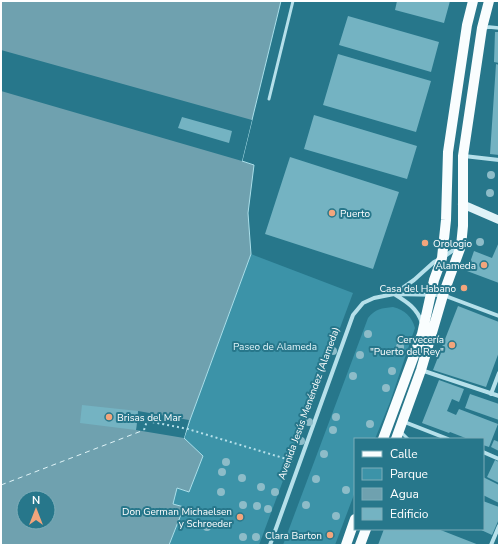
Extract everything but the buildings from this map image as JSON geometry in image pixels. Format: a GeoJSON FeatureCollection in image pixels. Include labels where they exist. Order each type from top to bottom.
{"type":"FeatureCollection","features":[{"type":"Feature","properties":{"kind":"main road"},"geometry":{"type":"LineString","coordinates":[[383,438],[422,334],[434,280],[442,258],[446,220],[448,152],[467,25],[473,1]]}},
{"type":"Feature","properties":{"kind":"main road"},"geometry":{"type":"LineString","coordinates":[[399,430],[421,370],[443,295],[461,246],[463,226],[463,156],[482,28],[489,1]]}},
{"type":"Feature","properties":{"kind":"main road"},"geometry":{"type":"LineString","coordinates":[[462,204],[499,220]]}},
{"type":"Feature","properties":{"kind":"main road"},"geometry":{"type":"LineString","coordinates":[[346,545],[354,522]]}},
{"type":"Feature","properties":{"kind":"main road"},"geometry":{"type":"LineString","coordinates":[[360,545],[366,530]]}},
{"type":"Feature","properties":{"kind":"street"},"geometry":{"type":"LineString","coordinates":[[482,28],[499,28]]}},
{"type":"Feature","properties":{"kind":"street"},"geometry":{"type":"LineString","coordinates":[[463,156],[499,160]]}},
{"type":"Feature","properties":{"kind":"street","name":"Avenida Jesús Menéndez (Alameda)"},"geometry":{"type":"LineString","coordinates":[[394,294],[414,280],[434,262],[461,246]]}},
{"type":"Feature","properties":{"kind":"street","name":"Avenida Jesús Menéndez (Alameda)"},"geometry":{"type":"LineString","coordinates":[[270,545],[353,315],[363,303],[374,298],[394,294],[443,295],[499,316]]}},
{"type":"Feature","properties":{"kind":"street"},"geometry":{"type":"LineString","coordinates":[[394,294],[411,304],[419,314],[422,325],[422,334]]}},
{"type":"Feature","properties":{"kind":"street"},"geometry":{"type":"LineString","coordinates":[[421,370],[499,396]]}},
{"type":"Feature","properties":{"kind":"street"},"geometry":{"type":"LineString","coordinates":[[491,394],[499,373]]}},
{"type":"Feature","properties":{"kind":"street"},"geometry":{"type":"LineString","coordinates":[[399,430],[443,438]]}},
{"type":"Feature","properties":{"kind":"street"},"geometry":{"type":"LineString","coordinates":[[484,452],[499,459]]}},
{"type":"Feature","properties":{"kind":"street"},"geometry":{"type":"LineString","coordinates":[[491,545],[499,526]]}},
{"type":"Feature","properties":{"kind":"lane"},"geometry":{"type":"LineString","coordinates":[[269,99],[293,1]]}},
{"type":"Feature","properties":{"kind":"lane"},"geometry":{"type":"LineString","coordinates":[[399,430],[407,438]]}},
{"type":"Feature","properties":{"kind":"path"},"geometry":{"type":"LineString","coordinates":[[144,430],[147,421],[188,429],[299,463]]}},
{"type":"Feature","properties":{"kind":"green space","name":"Paseo de Alameda"},"geometry":{"type":"Polygon","coordinates":[[[251,254],[353,293],[259,545],[169,545],[184,508],[173,504],[177,487],[188,492],[184,438],[251,254]]]}},
{"type":"Feature","properties":{"kind":"green space"},"geometry":{"type":"Polygon","coordinates":[[[393,307],[407,314],[412,320],[415,328],[390,402],[375,438],[354,438],[354,495],[335,545],[283,545],[368,318],[373,313],[385,308],[393,307]]]}},
{"type":"Feature","properties":{"kind":"water"},"geometry":{"type":"Polygon","coordinates":[[[1,1],[281,1],[242,161],[254,165],[248,213],[251,254],[184,438],[203,456],[189,492],[177,488],[173,504],[184,507],[169,545],[1,545],[1,1]]]}},
{"type":"Feature","properties":{"kind":"pier"},"geometry":{"type":"Polygon","coordinates":[[[1,50],[252,120],[242,161],[1,91],[1,50]]]}},
{"type":"Feature","properties":{"kind":"pier"},"geometry":{"type":"Polygon","coordinates":[[[138,411],[189,420],[184,438],[136,430],[138,411]]]}},
{"type":"Feature","properties":{"kind":"ferry route"},"geometry":{"type":"LineString","coordinates":[[1,485],[144,430]]}},
{"type":"Feature","properties":{"kind":"place","name":"Puerto"},"geometry":{"type":"Point","coordinates":[332,213]}},
{"type":"Feature","properties":{"kind":"place","name":"Orologio"},"geometry":{"type":"Point","coordinates":[425,243]}},
{"type":"Feature","properties":{"kind":"place","name":"Alameda"},"geometry":{"type":"Point","coordinates":[484,265]}},
{"type":"Feature","properties":{"kind":"place","name":"Casa del Habano"},"geometry":{"type":"Point","coordinates":[464,288]}},
{"type":"Feature","properties":{"kind":"place","name":"Cervecería \"Puerto del Rey\""},"geometry":{"type":"Point","coordinates":[452,345]}},
{"type":"Feature","properties":{"kind":"place","name":"Brisas del Mar"},"geometry":{"type":"Point","coordinates":[109,417]}},
{"type":"Feature","properties":{"kind":"place","name":"Don German Michaelsen y Schroeder"},"geometry":{"type":"Point","coordinates":[240,517]}},
{"type":"Feature","properties":{"kind":"place","name":"Clara Barton"},"geometry":{"type":"Point","coordinates":[330,535]}}]}
